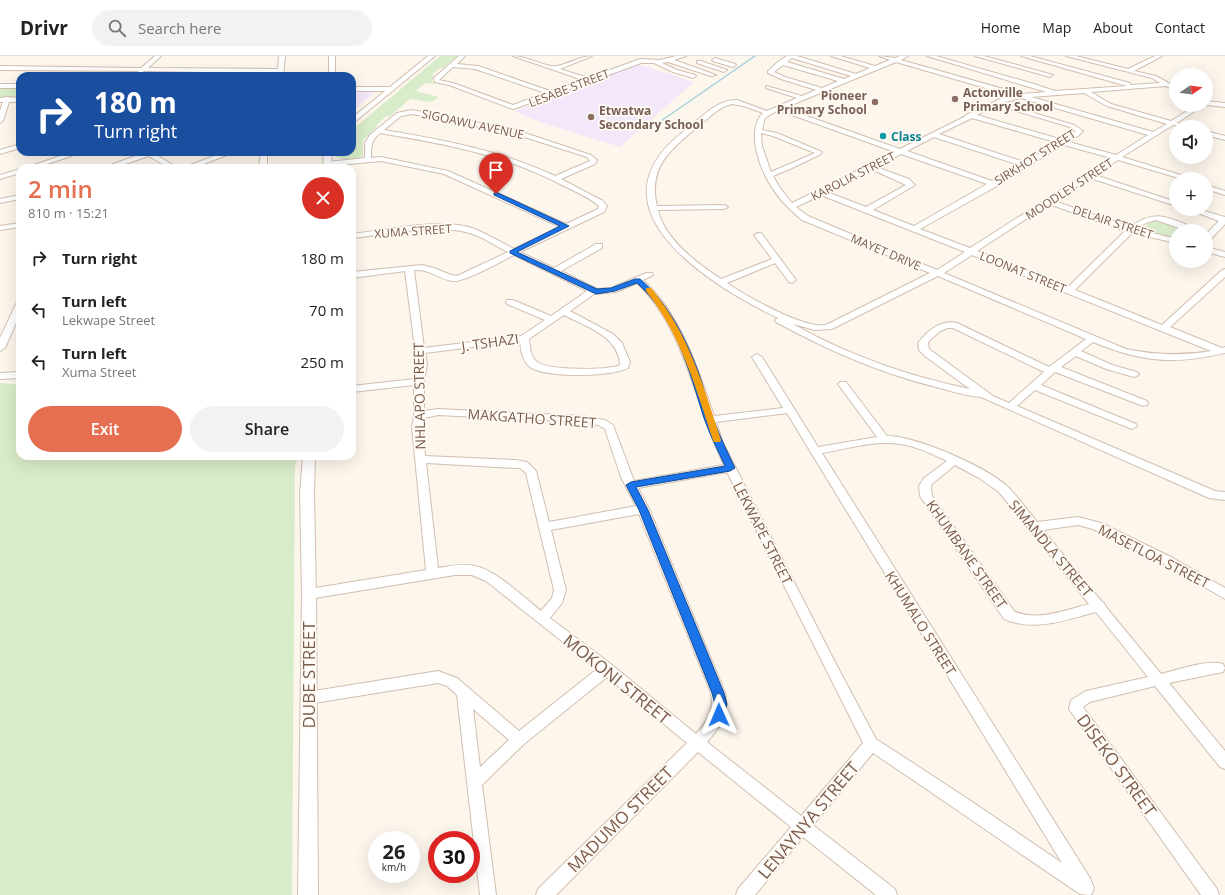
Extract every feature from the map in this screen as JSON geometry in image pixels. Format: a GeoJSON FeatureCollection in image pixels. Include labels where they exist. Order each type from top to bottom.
{"type":"FeatureCollection","features":[{"type":"Feature","properties":{"kind":"street"},"geometry":{"type":"LineString","coordinates":[[140,72],[158,56]]}},
{"type":"Feature","properties":{"kind":"street"},"geometry":{"type":"LineString","coordinates":[[281,72],[282,56]]}},
{"type":"Feature","properties":{"kind":"street"},"geometry":{"type":"LineString","coordinates":[[332,56],[332,72]]}},
{"type":"Feature","properties":{"kind":"street"},"geometry":{"type":"LineString","coordinates":[[356,119],[432,56]]}},
{"type":"Feature","properties":{"kind":"street"},"geometry":{"type":"LineString","coordinates":[[453,65],[462,56]]}},
{"type":"Feature","properties":{"kind":"street"},"geometry":{"type":"LineString","coordinates":[[520,56],[589,80]]}},
{"type":"Feature","properties":{"kind":"street"},"geometry":{"type":"LineString","coordinates":[[554,69],[589,56]]}},
{"type":"Feature","properties":{"kind":"street"},"geometry":{"type":"LineString","coordinates":[[629,56],[640,61],[654,62],[667,61],[683,57],[724,70]]}},
{"type":"Feature","properties":{"kind":"street"},"geometry":{"type":"LineString","coordinates":[[651,56],[713,75]]}},
{"type":"Feature","properties":{"kind":"street"},"geometry":{"type":"LineString","coordinates":[[701,56],[733,65]]}},
{"type":"Feature","properties":{"kind":"street"},"geometry":{"type":"LineString","coordinates":[[822,90],[770,72],[781,62],[791,56],[856,76]]}},
{"type":"Feature","properties":{"kind":"street"},"geometry":{"type":"LineString","coordinates":[[834,56],[875,68]]}},
{"type":"Feature","properties":{"kind":"street"},"geometry":{"type":"LineString","coordinates":[[882,56],[1155,135]]}},
{"type":"Feature","properties":{"kind":"street"},"geometry":{"type":"LineString","coordinates":[[905,56],[767,113],[739,103],[730,103],[719,108],[681,136],[668,148],[654,170],[650,192],[653,208],[663,231],[679,250],[696,266],[720,283],[756,304],[766,313],[803,334],[879,366],[918,380],[983,394]]}},
{"type":"Feature","properties":{"kind":"street"},"geometry":{"type":"LineString","coordinates":[[930,56],[1041,80],[1083,60]]}},
{"type":"Feature","properties":{"kind":"street"},"geometry":{"type":"LineString","coordinates":[[978,56],[1041,80],[1054,93]]}},
{"type":"Feature","properties":{"kind":"street"},"geometry":{"type":"LineString","coordinates":[[1024,56],[1137,86]]}},
{"type":"Feature","properties":{"kind":"street"},"geometry":{"type":"LineString","coordinates":[[1070,56],[1154,77],[1167,84]]}},
{"type":"Feature","properties":{"kind":"street"},"geometry":{"type":"LineString","coordinates":[[1130,71],[1160,56]]}},
{"type":"Feature","properties":{"kind":"street","name":"LESABE STREET"},"geometry":{"type":"LineString","coordinates":[[453,65],[436,79],[438,82],[451,84],[508,106],[520,106],[640,61]]}},
{"type":"Feature","properties":{"kind":"street"},"geometry":{"type":"LineString","coordinates":[[654,62],[693,76]]}},
{"type":"Feature","properties":{"kind":"street"},"geometry":{"type":"LineString","coordinates":[[781,62],[844,81]]}},
{"type":"Feature","properties":{"kind":"street"},"geometry":{"type":"LineString","coordinates":[[453,65],[476,67],[552,94]]}},
{"type":"Feature","properties":{"kind":"street"},"geometry":{"type":"LineString","coordinates":[[0,68],[212,72]]}},
{"type":"Feature","properties":{"kind":"street","name":"KAROLIA STREET"},"geometry":{"type":"LineString","coordinates":[[792,207],[1005,99],[1054,93],[1167,84]]}},
{"type":"Feature","properties":{"kind":"street"},"geometry":{"type":"LineString","coordinates":[[0,86],[16,86]]}},
{"type":"Feature","properties":{"kind":"street"},"geometry":{"type":"LineString","coordinates":[[768,87],[803,98]]}},
{"type":"Feature","properties":{"kind":"street"},"geometry":{"type":"LineString","coordinates":[[356,89],[392,90]]}},
{"type":"Feature","properties":{"kind":"street"},"geometry":{"type":"LineString","coordinates":[[1085,91],[1109,105],[1169,122]]}},
{"type":"Feature","properties":{"kind":"street"},"geometry":{"type":"LineString","coordinates":[[0,121],[2,100],[16,100]]}},
{"type":"Feature","properties":{"kind":"street","name":"SIRKHOT STREET"},"geometry":{"type":"LineString","coordinates":[[914,229],[994,184],[1079,132],[1079,129],[995,103]]}},
{"type":"Feature","properties":{"kind":"street"},"geometry":{"type":"LineString","coordinates":[[1213,104],[1225,105]]}},
{"type":"Feature","properties":{"kind":"street"},"geometry":{"type":"LineString","coordinates":[[778,108],[994,184]]}},
{"type":"Feature","properties":{"kind":"street","name":"MOODLEY STREET"},"geometry":{"type":"LineString","coordinates":[[1177,120],[1190,112]]}},
{"type":"Feature","properties":{"kind":"street","name":"SIGOAWU AVENUE"},"geometry":{"type":"LineString","coordinates":[[379,131],[401,113],[420,113],[513,131],[589,156],[594,160],[593,163],[557,178]]}},
{"type":"Feature","properties":{"kind":"street","name":"MAYET DRIVE"},"geometry":{"type":"LineString","coordinates":[[767,113],[760,120],[758,144],[768,175],[792,207],[805,218],[1124,352],[1169,358],[1191,358],[1224,351]]}},
{"type":"Feature","properties":{"kind":"street"},"geometry":{"type":"LineString","coordinates":[[967,117],[1169,173]]}},
{"type":"Feature","properties":{"kind":"street","name":"MOODLEY STREET"},"geometry":{"type":"LineString","coordinates":[[756,304],[815,329],[823,329],[938,274],[1089,175],[1169,125]]}},
{"type":"Feature","properties":{"kind":"street"},"geometry":{"type":"LineString","coordinates":[[356,275],[426,267],[449,278],[455,279],[601,210],[602,205],[593,198],[557,178],[483,151],[379,131],[369,140],[368,159]]}},
{"type":"Feature","properties":{"kind":"street"},"geometry":{"type":"LineString","coordinates":[[759,131],[775,134],[819,152],[788,168],[768,175]]}},
{"type":"Feature","properties":{"kind":"street"},"geometry":{"type":"LineString","coordinates":[[934,135],[1024,165]]}},
{"type":"Feature","properties":{"kind":"street"},"geometry":{"type":"LineString","coordinates":[[1213,135],[1225,138]]}},
{"type":"Feature","properties":{"kind":"street"},"geometry":{"type":"LineString","coordinates":[[0,152],[16,147]]}},
{"type":"Feature","properties":{"kind":"street"},"geometry":{"type":"LineString","coordinates":[[42,164],[66,156]]}},
{"type":"Feature","properties":{"kind":"street"},"geometry":{"type":"LineString","coordinates":[[118,164],[141,156]]}},
{"type":"Feature","properties":{"kind":"street"},"geometry":{"type":"LineString","coordinates":[[155,156],[168,164]]}},
{"type":"Feature","properties":{"kind":"street"},"geometry":{"type":"LineString","coordinates":[[198,164],[220,156]]}},
{"type":"Feature","properties":{"kind":"street"},"geometry":{"type":"LineString","coordinates":[[339,164],[368,159],[387,159],[446,172],[565,226]]}},
{"type":"Feature","properties":{"kind":"street"},"geometry":{"type":"LineString","coordinates":[[1115,159],[1169,176]]}},
{"type":"Feature","properties":{"kind":"street"},"geometry":{"type":"LineString","coordinates":[[867,210],[911,185],[906,181],[871,167]]}},
{"type":"Feature","properties":{"kind":"street"},"geometry":{"type":"LineString","coordinates":[[0,177],[16,172]]}},
{"type":"Feature","properties":{"kind":"street"},"geometry":{"type":"LineString","coordinates":[[1089,175],[1169,202]]}},
{"type":"Feature","properties":{"kind":"street"},"geometry":{"type":"LineString","coordinates":[[1213,186],[1225,189]]}},
{"type":"Feature","properties":{"kind":"street"},"geometry":{"type":"LineString","coordinates":[[1213,189],[1225,192]]}},
{"type":"Feature","properties":{"kind":"street","name":"LOONAT STREET"},"geometry":{"type":"LineString","coordinates":[[821,192],[1224,351]]}},
{"type":"Feature","properties":{"kind":"street"},"geometry":{"type":"LineString","coordinates":[[0,201],[16,198]]}},
{"type":"Feature","properties":{"kind":"street"},"geometry":{"type":"LineString","coordinates":[[653,208],[725,210],[719,198]]}},
{"type":"Feature","properties":{"kind":"street","name":"DELAIR STREET"},"geometry":{"type":"LineString","coordinates":[[1050,202],[1131,230],[1169,239]]}},
{"type":"Feature","properties":{"kind":"street"},"geometry":{"type":"LineString","coordinates":[[1213,216],[1225,220],[1213,231]]}},
{"type":"Feature","properties":{"kind":"street"},"geometry":{"type":"LineString","coordinates":[[1069,290],[1131,230],[1144,220],[1152,218],[1174,224]]}},
{"type":"Feature","properties":{"kind":"street"},"geometry":{"type":"LineString","coordinates":[[0,228],[16,226]]}},
{"type":"Feature","properties":{"kind":"street","name":"XUMA STREET"},"geometry":{"type":"LineString","coordinates":[[356,236],[455,227],[472,231],[593,291]]}},
{"type":"Feature","properties":{"kind":"street"},"geometry":{"type":"LineString","coordinates":[[758,235],[792,280]]}},
{"type":"Feature","properties":{"kind":"street"},"geometry":{"type":"LineString","coordinates":[[554,272],[599,246]]}},
{"type":"Feature","properties":{"kind":"street"},"geometry":{"type":"LineString","coordinates":[[1213,251],[1225,255]]}},
{"type":"Feature","properties":{"kind":"street"},"geometry":{"type":"LineString","coordinates":[[720,283],[776,260]]}},
{"type":"Feature","properties":{"kind":"street","name":"NHLAPO STREET"},"geometry":{"type":"LineString","coordinates":[[409,268],[420,351],[421,372],[419,381],[419,416],[417,426],[432,573]]}},
{"type":"Feature","properties":{"kind":"street"},"geometry":{"type":"LineString","coordinates":[[1164,328],[1225,272]]}},
{"type":"Feature","properties":{"kind":"street"},"geometry":{"type":"LineString","coordinates":[[593,291],[609,290],[649,275]]}},
{"type":"Feature","properties":{"kind":"street","name":"LEKWAPE STREET"},"geometry":{"type":"LineString","coordinates":[[638,280],[651,292],[672,323],[694,372],[709,420],[730,468],[871,744]]}},
{"type":"Feature","properties":{"kind":"street","name":"J. TSHAZI"},"geometry":{"type":"LineString","coordinates":[[420,351],[524,338],[593,291]]}},
{"type":"Feature","properties":{"kind":"street"},"geometry":{"type":"LineString","coordinates":[[510,302],[551,319]]}},
{"type":"Feature","properties":{"kind":"street"},"geometry":{"type":"LineString","coordinates":[[524,338],[528,359],[532,364],[544,369],[608,372],[620,370],[625,366],[625,362],[613,338],[563,311]]}},
{"type":"Feature","properties":{"kind":"street"},"geometry":{"type":"LineString","coordinates":[[0,348],[16,313]]}},
{"type":"Feature","properties":{"kind":"street"},"geometry":{"type":"LineString","coordinates":[[1143,403],[1052,369],[961,327],[951,324],[940,327],[924,341],[924,350],[929,355],[983,394],[1213,495],[1225,496]]}},
{"type":"Feature","properties":{"kind":"street"},"geometry":{"type":"LineString","coordinates":[[1010,407],[1052,369],[1091,339]]}},
{"type":"Feature","properties":{"kind":"street"},"geometry":{"type":"LineString","coordinates":[[1075,352],[1109,366],[1134,374]]}},
{"type":"Feature","properties":{"kind":"street","name":"KHUMALO STREET"},"geometry":{"type":"LineString","coordinates":[[757,357],[1088,892]]}},
{"type":"Feature","properties":{"kind":"street"},"geometry":{"type":"LineString","coordinates":[[0,376],[16,375]]}},
{"type":"Feature","properties":{"kind":"street"},"geometry":{"type":"LineString","coordinates":[[356,389],[419,381]]}},
{"type":"Feature","properties":{"kind":"street"},"geometry":{"type":"LineString","coordinates":[[843,384],[884,440]]}},
{"type":"Feature","properties":{"kind":"street"},"geometry":{"type":"LineString","coordinates":[[1034,386],[1132,426]]}},
{"type":"Feature","properties":{"kind":"street"},"geometry":{"type":"LineString","coordinates":[[709,420],[789,410]]}},
{"type":"Feature","properties":{"kind":"street","name":"MAKGATHO STREET"},"geometry":{"type":"LineString","coordinates":[[419,416],[438,412],[582,419],[601,422],[609,427],[631,485],[643,510],[718,693],[721,704],[719,715],[714,724],[697,743]]}},
{"type":"Feature","properties":{"kind":"street","name":"SIMANDLA STREET"},"geometry":{"type":"LineString","coordinates":[[815,451],[884,440],[908,441],[954,461],[995,483],[1003,490],[1100,606],[1157,680],[1225,762]]}},
{"type":"Feature","properties":{"kind":"street"},"geometry":{"type":"LineString","coordinates":[[420,459],[516,464],[531,471],[534,478],[560,590],[558,600],[542,618]]}},
{"type":"Feature","properties":{"kind":"street","name":"DUBE STREET"},"geometry":{"type":"LineString","coordinates":[[308,895],[309,594],[307,493],[309,460]]}},
{"type":"Feature","properties":{"kind":"street","name":"KHUMBANE STREET"},"geometry":{"type":"LineString","coordinates":[[954,461],[928,481],[925,486],[926,496],[1009,615],[1014,619],[1035,620],[1100,606]]}},
{"type":"Feature","properties":{"kind":"street"},"geometry":{"type":"LineString","coordinates":[[631,485],[730,468]]}},
{"type":"Feature","properties":{"kind":"street"},"geometry":{"type":"LineString","coordinates":[[545,527],[643,510]]}},
{"type":"Feature","properties":{"kind":"street","name":"MASETLOA STREET"},"geometry":{"type":"LineString","coordinates":[[1034,527],[1078,521],[1097,526],[1168,560],[1225,594]]}},
{"type":"Feature","properties":{"kind":"street","name":"MOKONI STREET"},"geometry":{"type":"LineString","coordinates":[[309,594],[432,573],[466,569],[480,572],[490,578],[607,669],[697,743],[889,895]]}},
{"type":"Feature","properties":{"kind":"street"},"geometry":{"type":"LineString","coordinates":[[1157,680],[1201,670],[1218,668]]}},
{"type":"Feature","properties":{"kind":"street"},"geometry":{"type":"LineString","coordinates":[[475,782],[519,740],[607,669]]}},
{"type":"Feature","properties":{"kind":"street"},"geometry":{"type":"LineString","coordinates":[[308,698],[438,677],[452,682],[519,740]]}},
{"type":"Feature","properties":{"kind":"street","name":"DISEKO STREET"},"geometry":{"type":"LineString","coordinates":[[1157,680],[1086,697],[1076,704],[1076,709],[1210,895]]}},
{"type":"Feature","properties":{"kind":"street"},"geometry":{"type":"LineString","coordinates":[[464,693],[488,895]]}},
{"type":"Feature","properties":{"kind":"street","name":"MADUMO STREET"},"geometry":{"type":"LineString","coordinates":[[544,895],[697,743]]}},
{"type":"Feature","properties":{"kind":"street","name":"KHUMALO STREET"},"geometry":{"type":"LineString","coordinates":[[871,744],[960,802],[1088,892]]}},
{"type":"Feature","properties":{"kind":"street","name":"LENAYNYA STREET"},"geometry":{"type":"LineString","coordinates":[[744,895],[871,744]]}},
{"type":"Feature","properties":{"kind":"shaded area","name":"Etwatwa Secondary School"},"geometry":{"type":"Polygon","coordinates":[[[638,64],[694,82],[620,147],[543,123],[514,111],[638,64]]]}},
{"type":"Feature","properties":{"kind":"shaded area"},"geometry":{"type":"Polygon","coordinates":[[[356,91],[375,92],[356,108],[356,91]]]}},
{"type":"Feature","properties":{"kind":"green space"},"geometry":{"type":"Polygon","coordinates":[[[440,56],[457,56],[432,75],[434,76],[432,81],[436,84],[425,83],[416,91],[439,97],[431,102],[410,99],[389,117],[386,116],[363,140],[363,156],[350,159],[336,157],[356,156],[356,127],[440,56]]]}},
{"type":"Feature","properties":{"kind":"green space"},"geometry":{"type":"Polygon","coordinates":[[[0,87],[16,87],[16,98],[0,98],[0,87]]]}},
{"type":"Feature","properties":{"kind":"green space"},"geometry":{"type":"Polygon","coordinates":[[[1154,220],[1169,225],[1169,238],[1146,232],[1142,228],[1154,220]]]}},
{"type":"Feature","properties":{"kind":"green space"},"geometry":{"type":"Polygon","coordinates":[[[0,383],[16,385],[16,460],[297,460],[295,467],[292,895],[0,895],[0,383]]]}},
{"type":"Feature","properties":{"kind":"waterway"},"geometry":{"type":"LineString","coordinates":[[648,130],[755,56]]}},
{"type":"Feature","properties":{"kind":"slow traffic"},"geometry":{"type":"LineString","coordinates":[[649,290],[664,309],[685,349],[717,440]]}},
{"type":"Feature","properties":{"kind":"place","name":"Actonville Primary School"},"geometry":{"type":"Point","coordinates":[955,99]}},
{"type":"Feature","properties":{"kind":"place","name":"Pioneer Primary School"},"geometry":{"type":"Point","coordinates":[875,102]}},
{"type":"Feature","properties":{"kind":"place","name":"Etwatwa Secondary School"},"geometry":{"type":"Point","coordinates":[591,117]}},
{"type":"Feature","properties":{"kind":"place","name":"Class"},"geometry":{"type":"Point","coordinates":[883,136]}},
{"type":"Feature","properties":{"kind":"route"},"geometry":{"type":"LineString","coordinates":[[496,194],[565,226],[512,252],[596,292],[613,290],[638,280],[651,292],[664,309],[685,349],[709,420],[730,468],[631,485],[643,510],[718,693],[721,704],[719,715]]}}]}
